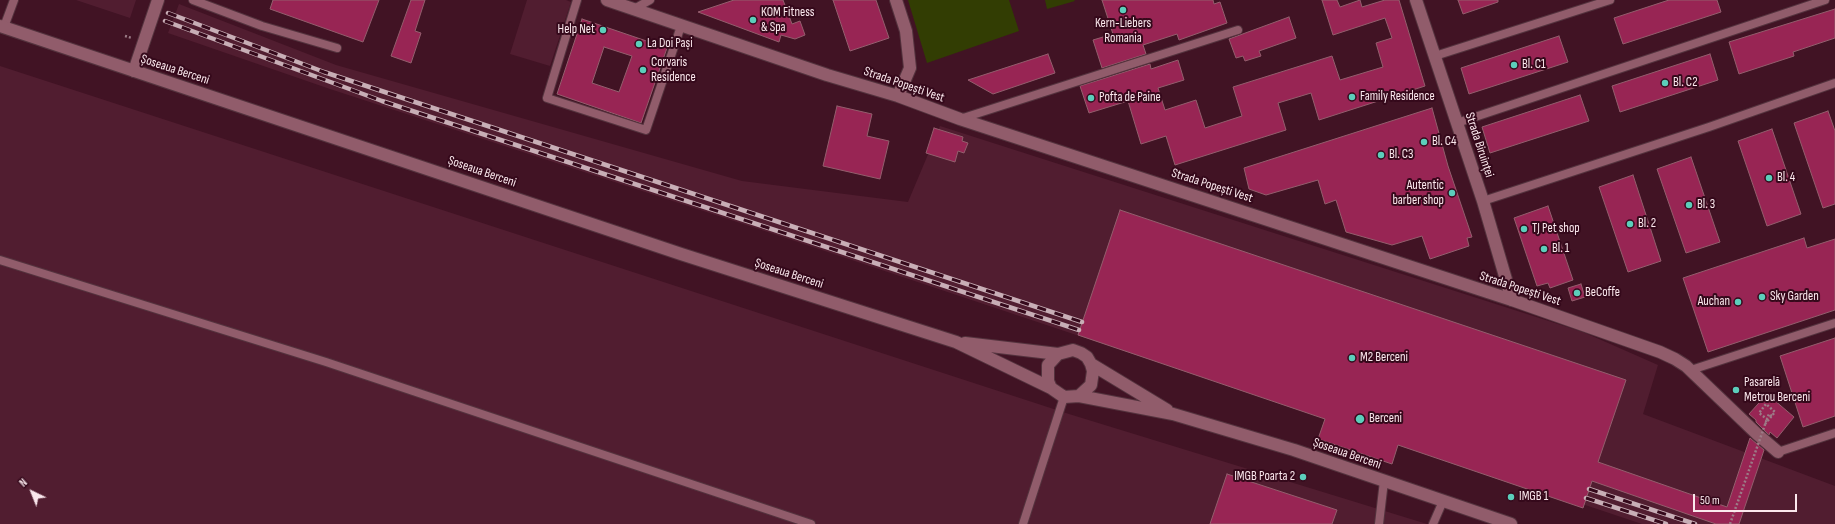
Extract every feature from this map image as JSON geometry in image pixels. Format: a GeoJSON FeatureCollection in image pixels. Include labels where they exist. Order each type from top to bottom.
{"type":"FeatureCollection","features":[{"type":"Feature","properties":{"kind":"main road"},"geometry":{"type":"LineString","coordinates":[[134,71],[158,0]]}},
{"type":"Feature","properties":{"kind":"main road","name":"Strada Popești Vest"},"geometry":{"type":"LineString","coordinates":[[607,0],[827,75],[898,96],[960,119],[1512,300],[1660,352],[1675,359],[1691,370],[1757,434],[1778,452]]}},
{"type":"Feature","properties":{"kind":"main road"},"geometry":{"type":"LineString","coordinates":[[896,0],[906,31],[910,68],[898,96]]}},
{"type":"Feature","properties":{"kind":"main road","name":"Strada Biruinței"},"geometry":{"type":"LineString","coordinates":[[1416,0],[1483,201],[1512,300]]}},
{"type":"Feature","properties":{"kind":"main road","name":"Șoseaua Berceni"},"geometry":{"type":"LineString","coordinates":[[2,27],[687,256],[956,342],[1051,388],[1064,397],[1079,396],[1173,414],[1294,450],[1511,524]]}},
{"type":"Feature","properties":{"kind":"main road","name":"Șoseaua Berceni"},"geometry":{"type":"LineString","coordinates":[[956,342],[1058,354],[1065,351],[1081,353],[1091,364],[1173,414]]}},
{"type":"Feature","properties":{"kind":"main road"},"geometry":{"type":"LineString","coordinates":[[1051,388],[1048,381],[1048,365],[1058,354]]}},
{"type":"Feature","properties":{"kind":"main road"},"geometry":{"type":"LineString","coordinates":[[1079,396],[1091,385],[1093,378],[1091,364]]}},
{"type":"Feature","properties":{"kind":"lane"},"geometry":{"type":"LineString","coordinates":[[2,27],[14,0]]}},
{"type":"Feature","properties":{"kind":"lane"},"geometry":{"type":"LineString","coordinates":[[193,0],[262,26],[337,48]]}},
{"type":"Feature","properties":{"kind":"lane"},"geometry":{"type":"LineString","coordinates":[[577,0],[547,98],[646,130],[681,26]]}},
{"type":"Feature","properties":{"kind":"lane"},"geometry":{"type":"LineString","coordinates":[[634,9],[650,0]]}},
{"type":"Feature","properties":{"kind":"lane"},"geometry":{"type":"LineString","coordinates":[[1435,56],[1610,0]]}},
{"type":"Feature","properties":{"kind":"lane"},"geometry":{"type":"LineString","coordinates":[[1457,123],[1825,0]]}},
{"type":"Feature","properties":{"kind":"lane"},"geometry":{"type":"LineString","coordinates":[[960,119],[1238,30]]}},
{"type":"Feature","properties":{"kind":"lane"},"geometry":{"type":"LineString","coordinates":[[1483,201],[1709,127],[1835,83]]}},
{"type":"Feature","properties":{"kind":"lane"},"geometry":{"type":"LineString","coordinates":[[0,260],[326,362],[812,524]]}},
{"type":"Feature","properties":{"kind":"lane"},"geometry":{"type":"LineString","coordinates":[[1691,370],[1835,322]]}},
{"type":"Feature","properties":{"kind":"lane"},"geometry":{"type":"LineString","coordinates":[[1023,524],[1064,397]]}},
{"type":"Feature","properties":{"kind":"lane"},"geometry":{"type":"LineString","coordinates":[[1778,452],[1835,433]]}},
{"type":"Feature","properties":{"kind":"lane"},"geometry":{"type":"LineString","coordinates":[[1379,524],[1384,481]]}},
{"type":"Feature","properties":{"kind":"lane"},"geometry":{"type":"LineString","coordinates":[[1433,524],[1443,501]]}},
{"type":"Feature","properties":{"kind":"path"},"geometry":{"type":"LineString","coordinates":[[1766,419],[1759,412],[1766,404],[1775,412]]}},
{"type":"Feature","properties":{"kind":"path"},"geometry":{"type":"LineString","coordinates":[[1730,524],[1766,419],[1769,414],[1772,416]]}},
{"type":"Feature","properties":{"kind":"shaded area"},"geometry":{"type":"Polygon","coordinates":[[[76,0],[136,0],[130,18],[76,0]]]}},
{"type":"Feature","properties":{"kind":"shaded area"},"geometry":{"type":"Polygon","coordinates":[[[527,0],[566,0],[571,2],[550,66],[510,54],[527,0]]]}},
{"type":"Feature","properties":{"kind":"shaded area"},"geometry":{"type":"Polygon","coordinates":[[[179,4],[336,65],[742,181],[908,202],[940,126],[1583,332],[1658,365],[1643,414],[1835,486],[1835,524],[1642,524],[780,236],[330,89],[168,33],[179,4]]]}},
{"type":"Feature","properties":{"kind":"shaded area"},"geometry":{"type":"Polygon","coordinates":[[[0,66],[1069,414],[1427,524],[0,524],[0,66]]]}},
{"type":"Feature","properties":{"kind":"green space"},"geometry":{"type":"Polygon","coordinates":[[[908,0],[1009,0],[1019,31],[927,63],[908,0]]]}},
{"type":"Feature","properties":{"kind":"green space"},"geometry":{"type":"Polygon","coordinates":[[[1045,0],[1074,0],[1075,1],[1047,9],[1045,0]]]}},
{"type":"Feature","properties":{"kind":"building"},"geometry":{"type":"Polygon","coordinates":[[[273,0],[379,0],[363,42],[270,9],[273,0]]]}},
{"type":"Feature","properties":{"kind":"building"},"geometry":{"type":"Polygon","coordinates":[[[411,0],[425,0],[415,31],[421,33],[411,63],[391,56],[411,0]]]}},
{"type":"Feature","properties":{"kind":"building","name":"KOM Fitness & Spa"},"geometry":{"type":"Polygon","coordinates":[[[734,0],[783,0],[792,24],[800,21],[805,35],[795,39],[781,35],[779,42],[698,12],[734,0]]]}},
{"type":"Feature","properties":{"kind":"building"},"geometry":{"type":"Polygon","coordinates":[[[833,0],[876,0],[889,38],[850,51],[833,0]]]}},
{"type":"Feature","properties":{"kind":"building"},"geometry":{"type":"Polygon","coordinates":[[[1102,0],[1213,0],[1214,4],[1220,2],[1227,23],[1179,40],[1177,34],[1143,45],[1146,54],[1102,68],[1093,40],[1113,34],[1102,0]]]}},
{"type":"Feature","properties":{"kind":"building","name":"Family Residence"},"geometry":{"type":"Polygon","coordinates":[[[1322,0],[1337,0],[1340,7],[1360,0],[1362,7],[1385,0],[1399,0],[1425,86],[1319,120],[1311,93],[1278,103],[1286,130],[1175,165],[1166,136],[1141,144],[1128,101],[1089,113],[1080,86],[1150,64],[1151,69],[1178,60],[1184,80],[1158,88],[1165,110],[1196,100],[1205,128],[1242,116],[1233,87],[1332,56],[1340,80],[1383,67],[1376,43],[1392,38],[1385,18],[1333,35],[1322,0]]]}},
{"type":"Feature","properties":{"kind":"building"},"geometry":{"type":"Polygon","coordinates":[[[1458,0],[1498,0],[1498,2],[1463,14],[1458,0]]]}},
{"type":"Feature","properties":{"kind":"building"},"geometry":{"type":"Polygon","coordinates":[[[1669,0],[1717,0],[1721,12],[1623,44],[1614,18],[1669,0]]]}},
{"type":"Feature","properties":{"kind":"building"},"geometry":{"type":"Polygon","coordinates":[[[1835,9],[1835,38],[1793,52],[1794,56],[1739,74],[1729,42],[1835,9]]]}},
{"type":"Feature","properties":{"kind":"building"},"geometry":{"type":"Polygon","coordinates":[[[1289,17],[1296,38],[1259,51],[1261,56],[1245,61],[1243,56],[1236,58],[1229,39],[1289,17]]]}},
{"type":"Feature","properties":{"kind":"building","name":"Corvaris Residence"},"geometry":{"type":"Polygon","coordinates":[[[582,19],[667,48],[641,123],[557,94],[582,19]],[[604,47],[592,83],[619,92],[632,56],[604,47]]]}},
{"type":"Feature","properties":{"kind":"building","name":"Bl. C1"},"geometry":{"type":"Polygon","coordinates":[[[1559,36],[1568,62],[1469,94],[1461,68],[1559,36]]]}},
{"type":"Feature","properties":{"kind":"building"},"geometry":{"type":"Polygon","coordinates":[[[1048,54],[1055,73],[993,94],[968,80],[1048,54]]]}},
{"type":"Feature","properties":{"kind":"building","name":"Bl. C2"},"geometry":{"type":"Polygon","coordinates":[[[1710,54],[1718,80],[1620,112],[1612,86],[1710,54]]]}},
{"type":"Feature","properties":{"kind":"building","name":"Bl. C1"},"geometry":{"type":"Polygon","coordinates":[[[1580,95],[1589,121],[1490,153],[1482,127],[1580,95]]]}},
{"type":"Feature","properties":{"kind":"building"},"geometry":{"type":"Polygon","coordinates":[[[837,106],[872,114],[867,136],[889,141],[880,179],[823,166],[837,106]]]}},
{"type":"Feature","properties":{"kind":"building"},"geometry":{"type":"Polygon","coordinates":[[[1432,108],[1448,166],[1472,237],[1467,238],[1469,246],[1430,259],[1422,236],[1392,245],[1346,232],[1336,200],[1325,204],[1318,180],[1266,195],[1249,189],[1244,168],[1432,108]]]}},
{"type":"Feature","properties":{"kind":"building"},"geometry":{"type":"Polygon","coordinates":[[[1828,111],[1835,131],[1835,204],[1823,208],[1794,123],[1828,111]]]}},
{"type":"Feature","properties":{"kind":"building"},"geometry":{"type":"Polygon","coordinates":[[[934,128],[963,137],[962,141],[968,143],[964,153],[958,151],[955,162],[926,153],[934,128]]]}},
{"type":"Feature","properties":{"kind":"building","name":"Bl. 4"},"geometry":{"type":"Polygon","coordinates":[[[1772,129],[1801,214],[1767,226],[1738,141],[1772,129]]]}},
{"type":"Feature","properties":{"kind":"building","name":"Bl. 3"},"geometry":{"type":"Polygon","coordinates":[[[1691,157],[1720,242],[1686,253],[1657,169],[1691,157]]]}},
{"type":"Feature","properties":{"kind":"building","name":"Bl. 2"},"geometry":{"type":"Polygon","coordinates":[[[1633,175],[1661,261],[1628,272],[1599,187],[1633,175]]]}},
{"type":"Feature","properties":{"kind":"building","name":"Bl. 1"},"geometry":{"type":"Polygon","coordinates":[[[1548,206],[1573,280],[1550,288],[1548,283],[1537,286],[1514,218],[1548,206]]]}},
{"type":"Feature","properties":{"kind":"building","name":"M2 Berceni"},"geometry":{"type":"Polygon","coordinates":[[[1120,210],[1626,380],[1598,462],[1727,507],[1750,438],[1764,450],[1739,524],[1716,524],[1592,481],[1583,508],[1398,445],[1392,464],[1318,439],[1325,419],[1078,335],[1120,210]]]}},
{"type":"Feature","properties":{"kind":"building","name":"Sky Garden"},"geometry":{"type":"Polygon","coordinates":[[[1804,238],[1807,248],[1835,239],[1835,310],[1708,352],[1683,278],[1804,238]]]}},
{"type":"Feature","properties":{"kind":"building","name":"BeCoffe"},"geometry":{"type":"Polygon","coordinates":[[[1581,284],[1585,297],[1572,301],[1568,288],[1581,284]]]}},
{"type":"Feature","properties":{"kind":"building"},"geometry":{"type":"Polygon","coordinates":[[[1835,338],[1835,416],[1803,427],[1780,356],[1835,338]]]}},
{"type":"Feature","properties":{"kind":"building"},"geometry":{"type":"Polygon","coordinates":[[[1767,394],[1794,417],[1777,438],[1770,432],[1769,435],[1749,414],[1767,394]]]}},
{"type":"Feature","properties":{"kind":"building"},"geometry":{"type":"Polygon","coordinates":[[[1227,474],[1337,510],[1332,524],[1210,524],[1227,474]]]}},
{"type":"Feature","properties":{"kind":"railway"},"geometry":{"type":"LineString","coordinates":[[168,13],[324,72],[1082,322]]}},
{"type":"Feature","properties":{"kind":"railway"},"geometry":{"type":"LineString","coordinates":[[165,21],[382,101],[1079,330]]}},
{"type":"Feature","properties":{"kind":"railway"},"geometry":{"type":"LineString","coordinates":[[1589,489],[1695,524]]}},
{"type":"Feature","properties":{"kind":"railway"},"geometry":{"type":"LineString","coordinates":[[1586,498],[1666,524]]}},
{"type":"Feature","properties":{"kind":"place","name":"Kern-Liebers Romania"},"geometry":{"type":"Point","coordinates":[1123,10]}},
{"type":"Feature","properties":{"kind":"place","name":"KOM Fitness & Spa"},"geometry":{"type":"Point","coordinates":[753,20]}},
{"type":"Feature","properties":{"kind":"place","name":"Help Net"},"geometry":{"type":"Point","coordinates":[603,30]}},
{"type":"Feature","properties":{"kind":"place","name":"La Doi Pași"},"geometry":{"type":"Point","coordinates":[639,44]}},
{"type":"Feature","properties":{"kind":"place","name":"Bl. C1"},"geometry":{"type":"Point","coordinates":[1514,65]}},
{"type":"Feature","properties":{"kind":"place","name":"Corvaris Residence"},"geometry":{"type":"Point","coordinates":[643,70]}},
{"type":"Feature","properties":{"kind":"place","name":"Bl. C2"},"geometry":{"type":"Point","coordinates":[1665,83]}},
{"type":"Feature","properties":{"kind":"place","name":"Family Residence"},"geometry":{"type":"Point","coordinates":[1352,97]}},
{"type":"Feature","properties":{"kind":"place","name":"Pofta de Paine"},"geometry":{"type":"Point","coordinates":[1091,98]}},
{"type":"Feature","properties":{"kind":"place","name":"Bl. C4"},"geometry":{"type":"Point","coordinates":[1424,142]}},
{"type":"Feature","properties":{"kind":"place","name":"Bl. C3"},"geometry":{"type":"Point","coordinates":[1381,155]}},
{"type":"Feature","properties":{"kind":"place","name":"Bl. 4"},"geometry":{"type":"Point","coordinates":[1769,178]}},
{"type":"Feature","properties":{"kind":"place","name":"Autentic barber shop"},"geometry":{"type":"Point","coordinates":[1452,193]}},
{"type":"Feature","properties":{"kind":"place","name":"Bl. 3"},"geometry":{"type":"Point","coordinates":[1689,205]}},
{"type":"Feature","properties":{"kind":"place","name":"Bl. 2"},"geometry":{"type":"Point","coordinates":[1630,224]}},
{"type":"Feature","properties":{"kind":"place","name":"TJ Pet shop"},"geometry":{"type":"Point","coordinates":[1524,229]}},
{"type":"Feature","properties":{"kind":"place","name":"Bl. 1"},"geometry":{"type":"Point","coordinates":[1544,249]}},
{"type":"Feature","properties":{"kind":"place","name":"BeCoffe"},"geometry":{"type":"Point","coordinates":[1577,293]}},
{"type":"Feature","properties":{"kind":"place","name":"Sky Garden"},"geometry":{"type":"Point","coordinates":[1762,297]}},
{"type":"Feature","properties":{"kind":"place","name":"Auchan"},"geometry":{"type":"Point","coordinates":[1738,302]}},
{"type":"Feature","properties":{"kind":"place","name":"M2 Berceni"},"geometry":{"type":"Point","coordinates":[1352,358]}},
{"type":"Feature","properties":{"kind":"place","name":"Pasarelă Metrou Berceni"},"geometry":{"type":"Point","coordinates":[1736,390]}},
{"type":"Feature","properties":{"kind":"place","name":"Berceni"},"geometry":{"type":"Point","coordinates":[1360,419]}},
{"type":"Feature","properties":{"kind":"place","name":"IMGB Poarta 2"},"geometry":{"type":"Point","coordinates":[1303,477]}},
{"type":"Feature","properties":{"kind":"place","name":"IMGB 1"},"geometry":{"type":"Point","coordinates":[1511,497]}}]}
